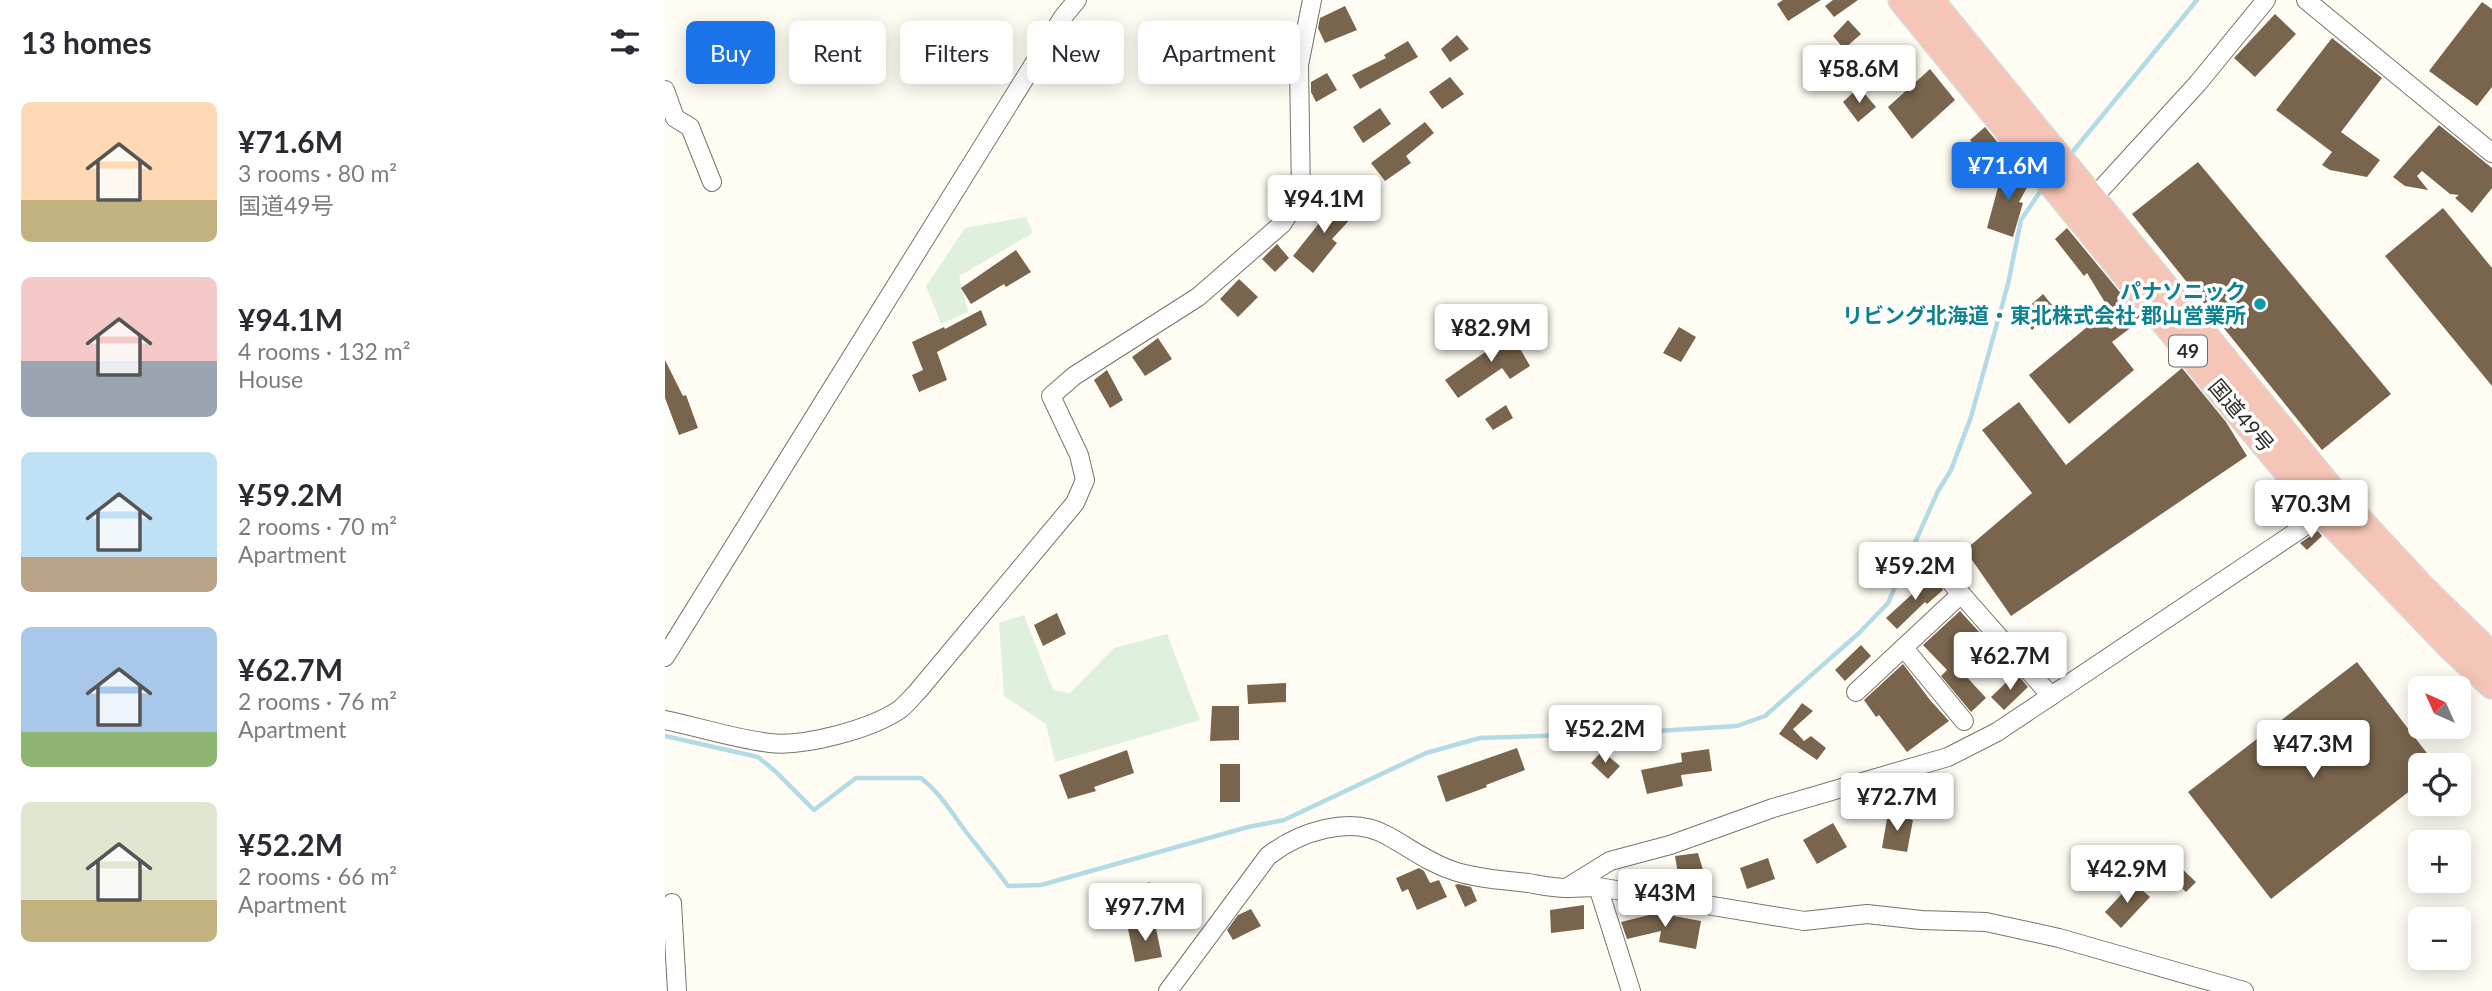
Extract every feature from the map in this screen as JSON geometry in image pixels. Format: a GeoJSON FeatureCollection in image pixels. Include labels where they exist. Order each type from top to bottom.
{"type":"FeatureCollection","features":[{"type":"Feature","properties":{"kind":"highway","name":"国道49号"},"geometry":{"type":"LineString","coordinates":[[1902,0],[2323,514],[2450,646],[2492,685]]}},
{"type":"Feature","properties":{"kind":"highway","name":"国道49号"},"geometry":{"type":"LineString","coordinates":[[1930,0],[2333,492],[2424,590],[2492,656]]}},
{"type":"Feature","properties":{"kind":"street"},"geometry":{"type":"LineString","coordinates":[[665,657],[1062,17],[1077,0]]}},
{"type":"Feature","properties":{"kind":"street"},"geometry":{"type":"LineString","coordinates":[[665,720],[771,744],[796,743],[842,734],[884,719],[901,708],[918,691],[1075,503],[1085,480],[1079,455],[1051,396],[1074,376],[1198,297],[1282,224],[1301,195],[1300,65],[1312,0]]}},
{"type":"Feature","properties":{"kind":"street"},"geometry":{"type":"LineString","coordinates":[[2093,198],[2198,83],[2266,0]]}},
{"type":"Feature","properties":{"kind":"street"},"geometry":{"type":"LineString","coordinates":[[2306,0],[2492,153]]}},
{"type":"Feature","properties":{"kind":"street"},"geometry":{"type":"LineString","coordinates":[[665,90],[675,118],[690,127],[712,182]]}},
{"type":"Feature","properties":{"kind":"street"},"geometry":{"type":"LineString","coordinates":[[1565,888],[1610,861],[1670,845],[1773,808],[1948,757],[1997,732],[2323,514]]}},
{"type":"Feature","properties":{"kind":"street"},"geometry":{"type":"LineString","coordinates":[[1947,578],[2051,696]]}},
{"type":"Feature","properties":{"kind":"street"},"geometry":{"type":"LineString","coordinates":[[1856,692],[1961,594]]}},
{"type":"Feature","properties":{"kind":"street"},"geometry":{"type":"LineString","coordinates":[[1904,648],[1964,721]]}},
{"type":"Feature","properties":{"kind":"street"},"geometry":{"type":"LineString","coordinates":[[1168,991],[1268,856],[1285,842],[1319,828],[1346,827],[1386,834],[1426,860],[1455,872],[1495,880],[1565,888],[1598,887],[1763,916],[1804,920],[1867,914],[1921,920],[1986,922],[2059,938],[2244,991]]}},
{"type":"Feature","properties":{"kind":"street"},"geometry":{"type":"LineString","coordinates":[[1598,887],[1630,991]]}},
{"type":"Feature","properties":{"kind":"street"},"geometry":{"type":"LineString","coordinates":[[672,902],[677,991]]}},
{"type":"Feature","properties":{"kind":"green space"},"geometry":{"type":"Polygon","coordinates":[[[1026,217],[1033,233],[959,276],[968,312],[941,324],[926,286],[965,228],[1026,217]]]}},
{"type":"Feature","properties":{"kind":"green space"},"geometry":{"type":"Polygon","coordinates":[[[1024,615],[1053,690],[1070,693],[1114,648],[1167,634],[1200,720],[1055,762],[1046,724],[1004,696],[999,623],[1024,615]]]}},
{"type":"Feature","properties":{"kind":"building"},"geometry":{"type":"Polygon","coordinates":[[[1783,0],[1821,0],[1788,21],[1777,4],[1783,0]]]}},
{"type":"Feature","properties":{"kind":"building"},"geometry":{"type":"Polygon","coordinates":[[[1833,0],[1858,0],[1834,17],[1825,6],[1833,0]]]}},
{"type":"Feature","properties":{"kind":"building"},"geometry":{"type":"Polygon","coordinates":[[[2482,2],[2492,9],[2492,87],[2477,106],[2429,71],[2482,2]]]}},
{"type":"Feature","properties":{"kind":"building"},"geometry":{"type":"Polygon","coordinates":[[[1345,6],[1357,30],[1325,43],[1318,28],[1320,18],[1345,6]]]}},
{"type":"Feature","properties":{"kind":"building"},"geometry":{"type":"Polygon","coordinates":[[[2275,14],[2296,34],[2255,77],[2234,58],[2275,14]]]}},
{"type":"Feature","properties":{"kind":"building"},"geometry":{"type":"Polygon","coordinates":[[[1848,20],[1861,34],[1844,49],[1833,36],[1848,20]]]}},
{"type":"Feature","properties":{"kind":"building"},"geometry":{"type":"Polygon","coordinates":[[[1457,35],[1469,49],[1450,62],[1441,49],[1457,35]]]}},
{"type":"Feature","properties":{"kind":"building"},"geometry":{"type":"Polygon","coordinates":[[[2332,38],[2382,78],[2341,132],[2380,160],[2367,177],[2330,170],[2322,165],[2332,152],[2276,110],[2332,38]]]}},
{"type":"Feature","properties":{"kind":"building"},"geometry":{"type":"Polygon","coordinates":[[[1408,41],[1418,57],[1360,89],[1352,75],[1386,58],[1384,55],[1408,41]]]}},
{"type":"Feature","properties":{"kind":"building"},"geometry":{"type":"Polygon","coordinates":[[[1930,69],[1955,100],[1912,139],[1888,107],[1930,69]]]}},
{"type":"Feature","properties":{"kind":"building"},"geometry":{"type":"Polygon","coordinates":[[[1327,73],[1337,90],[1316,102],[1311,92],[1311,82],[1327,73]]]}},
{"type":"Feature","properties":{"kind":"building"},"geometry":{"type":"Polygon","coordinates":[[[1450,77],[1464,94],[1442,109],[1429,92],[1450,77]]]}},
{"type":"Feature","properties":{"kind":"building"},"geometry":{"type":"Polygon","coordinates":[[[1859,87],[1876,107],[1858,122],[1843,102],[1859,87]]]}},
{"type":"Feature","properties":{"kind":"building"},"geometry":{"type":"Polygon","coordinates":[[[1380,108],[1391,124],[1363,143],[1353,127],[1380,108]]]}},
{"type":"Feature","properties":{"kind":"building"},"geometry":{"type":"Polygon","coordinates":[[[1425,122],[1434,133],[1406,156],[1411,163],[1385,181],[1371,163],[1425,122]]]}},
{"type":"Feature","properties":{"kind":"building"},"geometry":{"type":"Polygon","coordinates":[[[2439,125],[2492,168],[2492,188],[2472,213],[2455,198],[2459,195],[2450,194],[2422,171],[2417,176],[2428,190],[2405,186],[2393,177],[2439,125]]]}},
{"type":"Feature","properties":{"kind":"building"},"geometry":{"type":"Polygon","coordinates":[[[1985,127],[2003,149],[1992,160],[1987,160],[1970,140],[1985,127]]]}},
{"type":"Feature","properties":{"kind":"building","name":"パナソニック リビング北海道・東北株式会社 郡山営業所"},"geometry":{"type":"Polygon","coordinates":[[[2198,162],[2391,394],[2322,450],[2132,214],[2198,162]]]}},
{"type":"Feature","properties":{"kind":"building"},"geometry":{"type":"Polygon","coordinates":[[[2008,164],[2030,182],[2019,202],[2023,203],[2013,237],[1987,228],[2000,180],[2008,164]]]}},
{"type":"Feature","properties":{"kind":"building"},"geometry":{"type":"Polygon","coordinates":[[[1338,197],[1356,213],[1332,239],[1337,243],[1313,273],[1293,256],[1338,197]]]}},
{"type":"Feature","properties":{"kind":"building"},"geometry":{"type":"Polygon","coordinates":[[[2443,208],[2492,268],[2492,386],[2385,256],[2443,208]]]}},
{"type":"Feature","properties":{"kind":"building"},"geometry":{"type":"Polygon","coordinates":[[[2067,228],[2142,319],[2112,342],[2134,370],[2069,424],[2029,375],[2109,309],[2087,273],[2084,276],[2055,239],[2067,228]]]}},
{"type":"Feature","properties":{"kind":"building"},"geometry":{"type":"Polygon","coordinates":[[[1277,244],[1289,258],[1275,272],[1262,259],[1277,244]]]}},
{"type":"Feature","properties":{"kind":"building"},"geometry":{"type":"Polygon","coordinates":[[[1016,250],[1031,272],[1006,287],[1004,284],[971,304],[961,288],[1016,250]]]}},
{"type":"Feature","properties":{"kind":"building"},"geometry":{"type":"Polygon","coordinates":[[[1239,279],[1258,297],[1238,317],[1220,299],[1239,279]]]}},
{"type":"Feature","properties":{"kind":"building"},"geometry":{"type":"Polygon","coordinates":[[[2043,294],[2056,310],[2032,330],[2019,315],[2043,294]]]}},
{"type":"Feature","properties":{"kind":"building"},"geometry":{"type":"Polygon","coordinates":[[[981,310],[987,325],[937,352],[947,380],[919,392],[912,375],[923,370],[912,342],[981,310]]]}},
{"type":"Feature","properties":{"kind":"building"},"geometry":{"type":"Polygon","coordinates":[[[1679,327],[1696,337],[1681,362],[1663,353],[1679,327]]]}},
{"type":"Feature","properties":{"kind":"building"},"geometry":{"type":"Polygon","coordinates":[[[1513,328],[1522,342],[1518,345],[1530,366],[1510,379],[1502,368],[1458,398],[1445,380],[1494,346],[1492,343],[1513,328]]]}},
{"type":"Feature","properties":{"kind":"building"},"geometry":{"type":"Polygon","coordinates":[[[1158,338],[1172,359],[1145,376],[1132,357],[1158,338]]]}},
{"type":"Feature","properties":{"kind":"building"},"geometry":{"type":"Polygon","coordinates":[[[665,360],[683,396],[686,395],[698,428],[679,435],[665,398],[665,360]]]}},
{"type":"Feature","properties":{"kind":"building"},"geometry":{"type":"Polygon","coordinates":[[[2182,368],[2226,422],[2247,456],[2011,616],[1965,550],[2032,493],[1982,430],[2019,402],[2066,465],[2182,368]]]}},
{"type":"Feature","properties":{"kind":"building"},"geometry":{"type":"Polygon","coordinates":[[[1107,370],[1123,400],[1110,408],[1094,380],[1107,370]]]}},
{"type":"Feature","properties":{"kind":"building"},"geometry":{"type":"Polygon","coordinates":[[[1506,405],[1513,418],[1493,430],[1485,419],[1506,405]]]}},
{"type":"Feature","properties":{"kind":"building"},"geometry":{"type":"Polygon","coordinates":[[[2318,531],[2322,536],[2307,550],[2300,543],[2318,531]]]}},
{"type":"Feature","properties":{"kind":"building"},"geometry":{"type":"Polygon","coordinates":[[[1933,575],[1943,590],[1927,604],[1925,602],[1897,629],[1886,618],[1933,575]]]}},
{"type":"Feature","properties":{"kind":"building"},"geometry":{"type":"Polygon","coordinates":[[[1960,611],[1991,645],[1964,674],[1986,698],[1971,712],[1941,676],[1947,670],[1923,645],[1960,611]]]}},
{"type":"Feature","properties":{"kind":"building"},"geometry":{"type":"Polygon","coordinates":[[[1057,613],[1066,634],[1043,646],[1034,625],[1057,613]]]}},
{"type":"Feature","properties":{"kind":"building"},"geometry":{"type":"Polygon","coordinates":[[[1861,645],[1871,656],[1845,681],[1835,670],[1861,645]]]}},
{"type":"Feature","properties":{"kind":"building"},"geometry":{"type":"Polygon","coordinates":[[[2357,662],[2408,728],[2408,739],[2416,739],[2427,753],[2408,753],[2408,792],[2271,899],[2188,792],[2357,662]]]}},
{"type":"Feature","properties":{"kind":"building"},"geometry":{"type":"Polygon","coordinates":[[[1903,664],[1949,721],[1907,752],[1864,700],[1903,664]]]}},
{"type":"Feature","properties":{"kind":"building"},"geometry":{"type":"Polygon","coordinates":[[[2016,673],[2028,687],[2004,710],[1991,697],[2016,673]]]}},
{"type":"Feature","properties":{"kind":"building"},"geometry":{"type":"Polygon","coordinates":[[[1286,683],[1286,702],[1248,704],[1247,685],[1286,683]]]}},
{"type":"Feature","properties":{"kind":"building"},"geometry":{"type":"Polygon","coordinates":[[[1802,703],[1813,711],[1793,729],[1804,741],[1811,736],[1826,748],[1817,760],[1779,734],[1802,703]]]}},
{"type":"Feature","properties":{"kind":"building"},"geometry":{"type":"Polygon","coordinates":[[[1212,706],[1239,706],[1239,740],[1210,741],[1212,706]]]}},
{"type":"Feature","properties":{"kind":"building"},"geometry":{"type":"Polygon","coordinates":[[[1517,748],[1525,770],[1446,802],[1437,776],[1517,748]]]}},
{"type":"Feature","properties":{"kind":"building"},"geometry":{"type":"Polygon","coordinates":[[[1709,749],[1712,771],[1681,775],[1683,786],[1647,794],[1641,770],[1682,762],[1681,753],[1709,749]]]}},
{"type":"Feature","properties":{"kind":"building"},"geometry":{"type":"Polygon","coordinates":[[[1127,750],[1134,773],[1094,787],[1096,791],[1068,799],[1059,775],[1127,750]]]}},
{"type":"Feature","properties":{"kind":"building"},"geometry":{"type":"Polygon","coordinates":[[[1602,751],[1620,766],[1608,779],[1591,763],[1602,751]]]}},
{"type":"Feature","properties":{"kind":"building"},"geometry":{"type":"Polygon","coordinates":[[[1220,764],[1240,764],[1240,802],[1220,802],[1220,764]]]}},
{"type":"Feature","properties":{"kind":"building"},"geometry":{"type":"Polygon","coordinates":[[[1888,813],[1913,820],[1907,852],[1882,848],[1888,813]]]}},
{"type":"Feature","properties":{"kind":"building"},"geometry":{"type":"Polygon","coordinates":[[[1833,823],[1847,847],[1817,864],[1803,840],[1833,823]]]}},
{"type":"Feature","properties":{"kind":"building"},"geometry":{"type":"Polygon","coordinates":[[[1698,853],[1703,870],[1678,874],[1675,856],[1698,853]]]}},
{"type":"Feature","properties":{"kind":"building"},"geometry":{"type":"Polygon","coordinates":[[[1768,858],[1775,879],[1747,889],[1740,868],[1768,858]]]}},
{"type":"Feature","properties":{"kind":"building"},"geometry":{"type":"Polygon","coordinates":[[[2178,865],[2196,882],[2186,892],[2176,882],[2169,889],[2160,881],[2178,865]]]}},
{"type":"Feature","properties":{"kind":"building"},"geometry":{"type":"Polygon","coordinates":[[[1419,868],[1424,871],[1430,883],[1439,880],[1447,897],[1417,910],[1408,889],[1402,892],[1396,878],[1419,868]]]}},
{"type":"Feature","properties":{"kind":"building"},"geometry":{"type":"Polygon","coordinates":[[[1149,882],[1163,898],[1132,922],[1119,906],[1149,882]]]}},
{"type":"Feature","properties":{"kind":"building"},"geometry":{"type":"Polygon","coordinates":[[[2133,882],[2150,897],[2121,928],[2105,912],[2133,882]]]}},
{"type":"Feature","properties":{"kind":"building"},"geometry":{"type":"Polygon","coordinates":[[[1455,885],[1471,887],[1477,901],[1465,907],[1455,885]]]}},
{"type":"Feature","properties":{"kind":"building"},"geometry":{"type":"Polygon","coordinates":[[[1584,905],[1584,929],[1551,933],[1550,910],[1584,905]]]}},
{"type":"Feature","properties":{"kind":"building"},"geometry":{"type":"Polygon","coordinates":[[[1251,909],[1261,926],[1233,940],[1227,930],[1238,915],[1251,909]]]}},
{"type":"Feature","properties":{"kind":"building"},"geometry":{"type":"Polygon","coordinates":[[[1657,913],[1701,921],[1696,949],[1659,942],[1661,931],[1627,939],[1621,922],[1657,913]]]}},
{"type":"Feature","properties":{"kind":"building"},"geometry":{"type":"Polygon","coordinates":[[[1155,924],[1162,957],[1135,962],[1128,929],[1155,924]]]}},
{"type":"Feature","properties":{"kind":"waterway"},"geometry":{"type":"LineString","coordinates":[[2070,155],[2197,0]]}},
{"type":"Feature","properties":{"kind":"waterway"},"geometry":{"type":"LineString","coordinates":[[665,736],[758,757],[814,810],[856,778],[921,778],[934,789],[1008,886],[1041,885],[1248,827],[1284,820],[1426,753],[1480,738],[1737,726],[1765,716],[1859,633],[1888,603],[1938,491],[1951,470],[1971,417],[2008,284],[2021,220],[2044,186]]}},
{"type":"Feature","properties":{"kind":"place","name":"パナソニック リビング北海道・東北株式会社 郡山営業所"},"geometry":{"type":"Point","coordinates":[2260,304]}}]}
